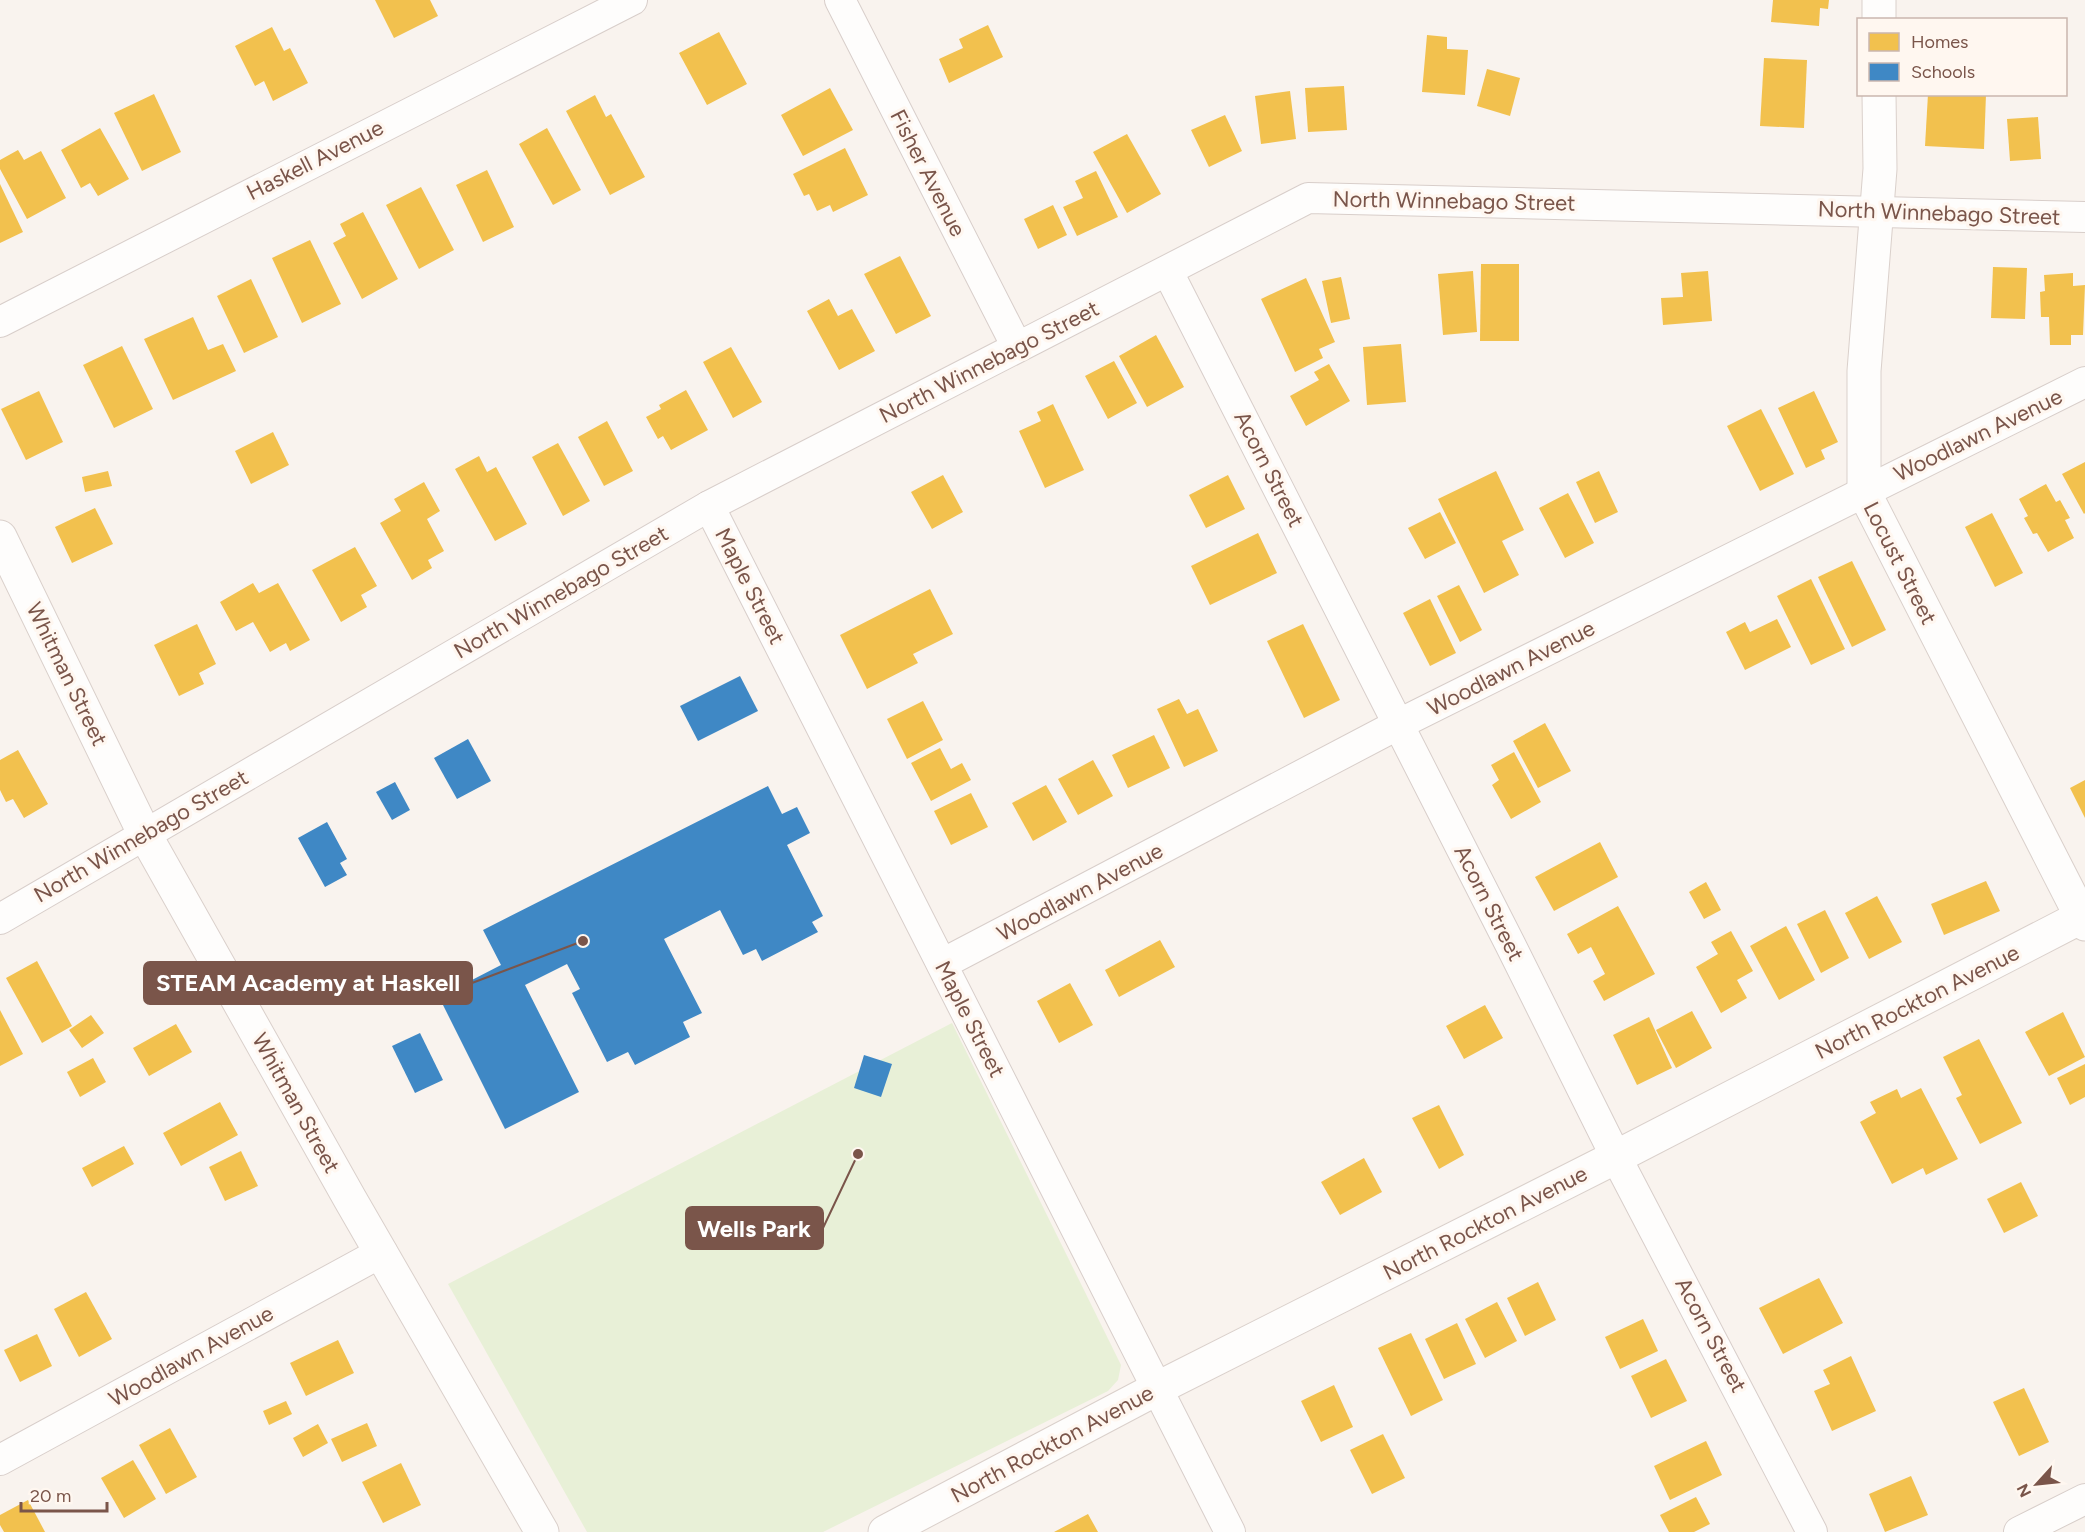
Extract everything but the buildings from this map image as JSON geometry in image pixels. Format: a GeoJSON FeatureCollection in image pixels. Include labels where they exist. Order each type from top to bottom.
{"type":"FeatureCollection","features":[{"type":"Feature","properties":{"kind":"main road"},"geometry":{"type":"LineString","coordinates":[[1879,0],[1879,18]]}},
{"type":"Feature","properties":{"kind":"main road","name":"Locust Street"},"geometry":{"type":"LineString","coordinates":[[1879,96],[1880,169],[1864,371],[1864,492],[2084,919]]}},
{"type":"Feature","properties":{"kind":"main road","name":"Whitman Street"},"geometry":{"type":"LineString","coordinates":[[0,537],[144,833],[350,1199],[542,1532]]}},
{"type":"Feature","properties":{"kind":"main road","name":"North Rockton Avenue"},"geometry":{"type":"LineString","coordinates":[[885,1532],[1158,1388],[2084,919]]}},
{"type":"Feature","properties":{"kind":"main road"},"geometry":{"type":"LineString","coordinates":[[519,1491],[527,1532]]}},
{"type":"Feature","properties":{"kind":"street","name":"Haskell Avenue"},"geometry":{"type":"LineString","coordinates":[[0,322],[632,0]]}},
{"type":"Feature","properties":{"kind":"street","name":"Fisher Avenue"},"geometry":{"type":"LineString","coordinates":[[840,0],[1017,346]]}},
{"type":"Feature","properties":{"kind":"street","name":"North Winnebago Street"},"geometry":{"type":"LineString","coordinates":[[0,919],[144,833],[709,506],[1308,198],[1876,210],[2085,217]]}},
{"type":"Feature","properties":{"kind":"street","name":"Acorn Street"},"geometry":{"type":"LineString","coordinates":[[1168,272],[1616,1157],[1812,1532]]}},
{"type":"Feature","properties":{"kind":"street","name":"Woodlawn Avenue"},"geometry":{"type":"LineString","coordinates":[[942,964],[1397,725],[2085,382]]}},
{"type":"Feature","properties":{"kind":"street","name":"Maple Street"},"geometry":{"type":"LineString","coordinates":[[709,506],[1230,1532]]}},
{"type":"Feature","properties":{"kind":"street","name":"Woodlawn Avenue"},"geometry":{"type":"LineString","coordinates":[[0,1460],[382,1252]]}},
{"type":"Feature","properties":{"kind":"street"},"geometry":{"type":"LineString","coordinates":[[2019,1532],[2085,1499]]}},
{"type":"Feature","properties":{"kind":"green space"},"geometry":{"type":"Polygon","coordinates":[[[952,1023],[1121,1365],[1118,1380],[1108,1391],[823,1532],[587,1532],[448,1284],[952,1023]]]}},
{"type":"Feature","properties":{"kind":"place","name":"STEAM Academy at Haskell"},"geometry":{"type":"Point","coordinates":[583,941]}},
{"type":"Feature","properties":{"kind":"place","name":"Wells Park"},"geometry":{"type":"Point","coordinates":[858,1154]}}]}
